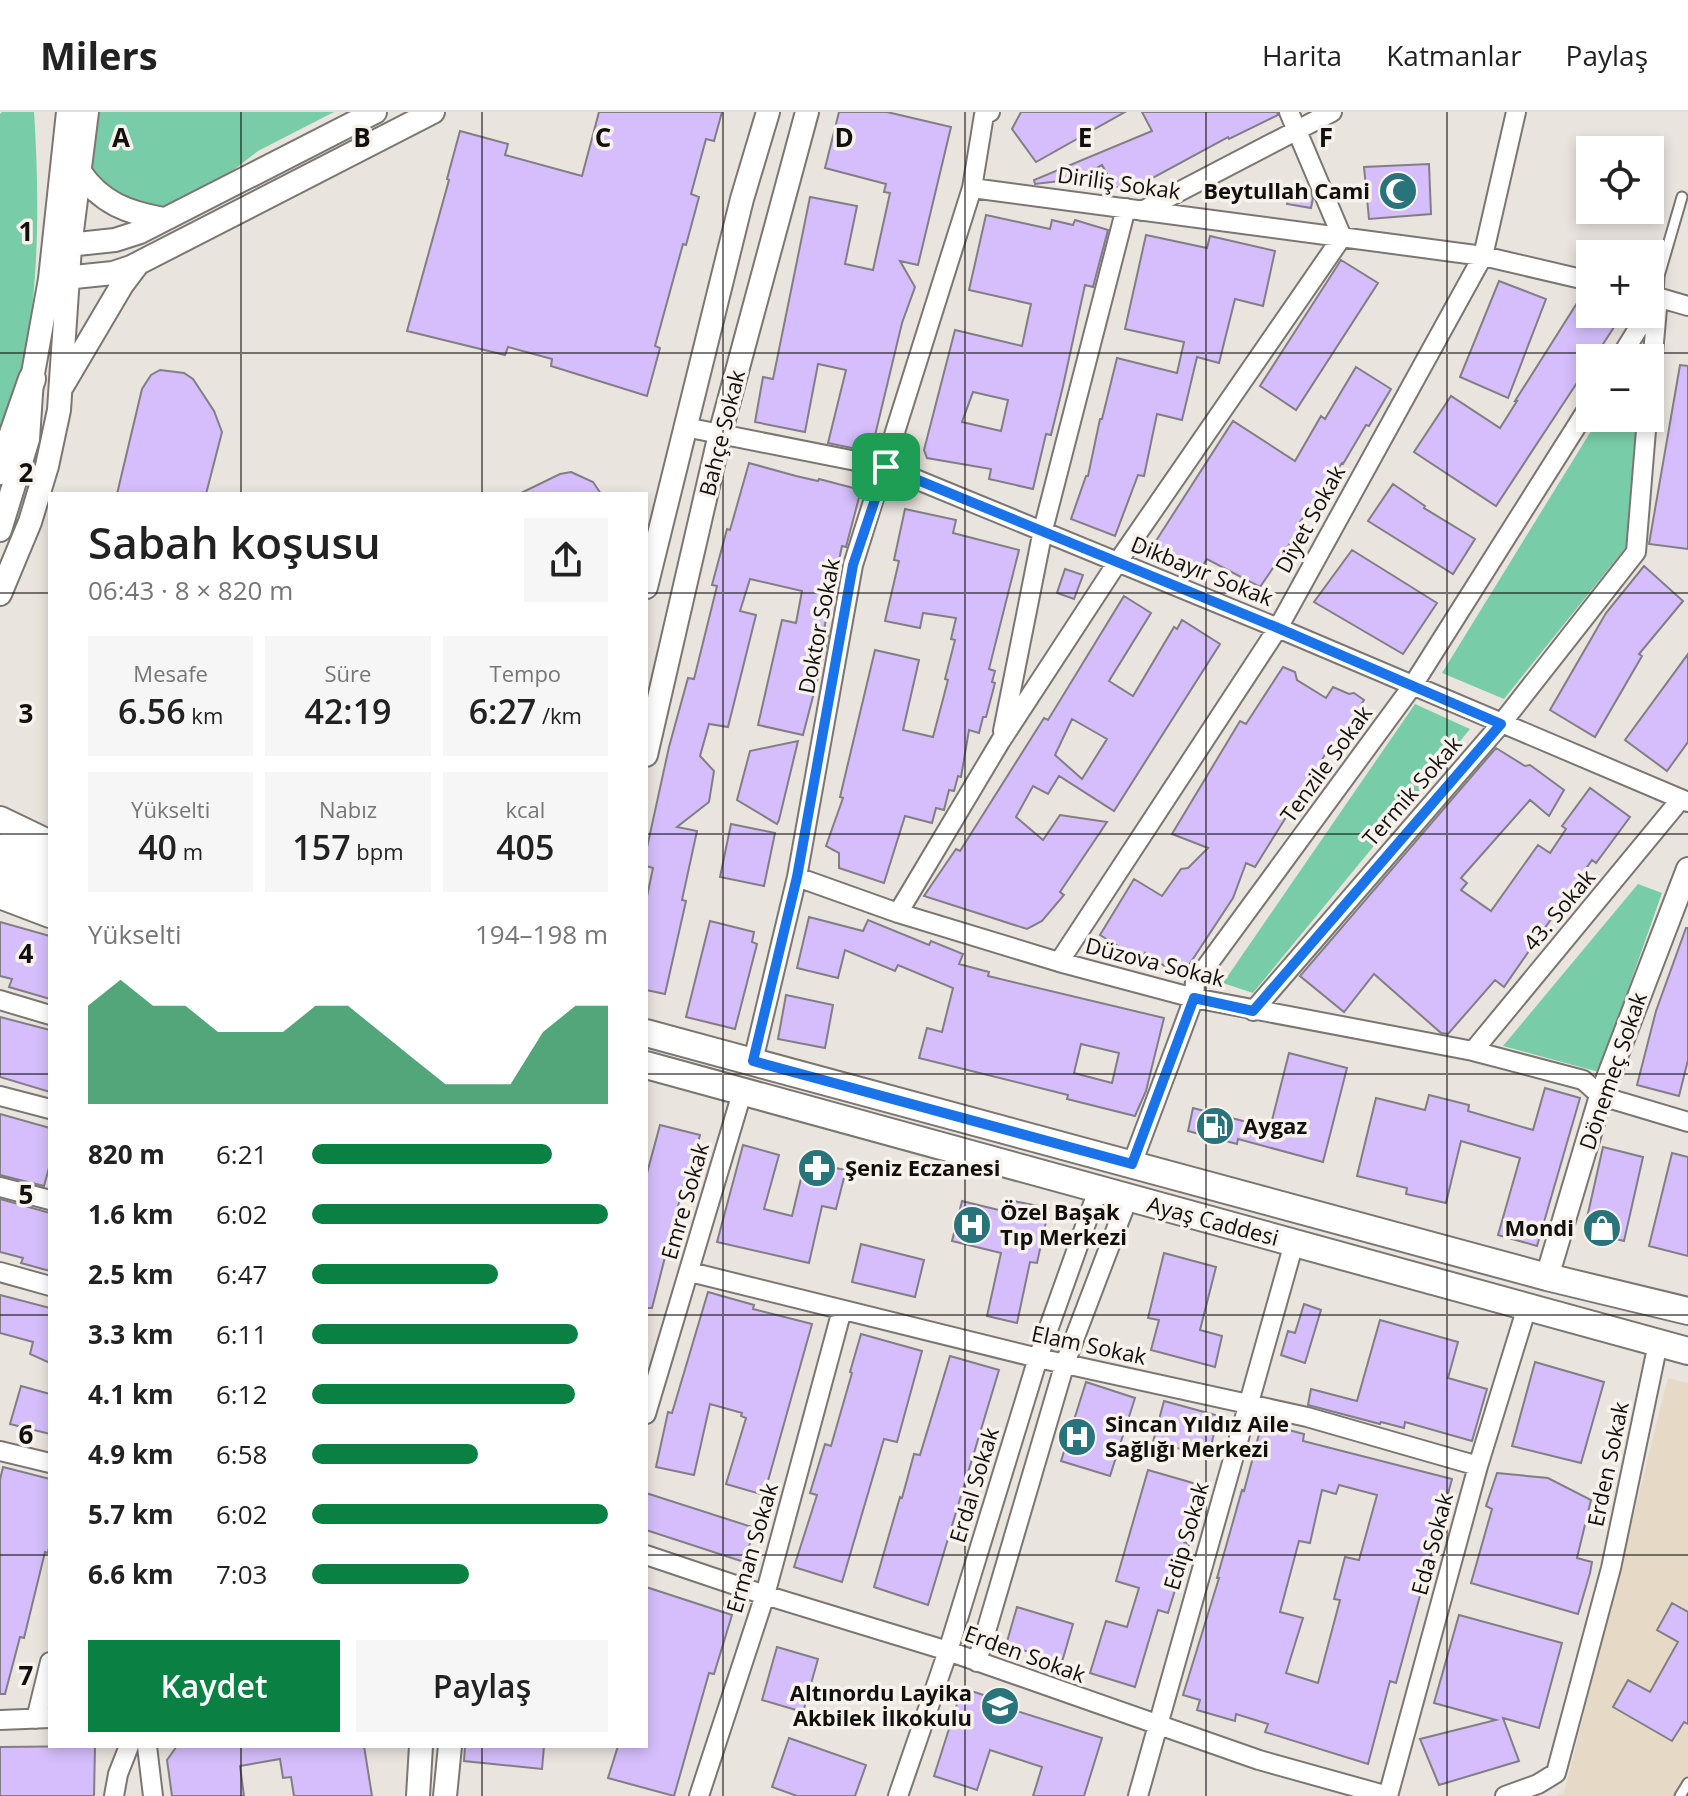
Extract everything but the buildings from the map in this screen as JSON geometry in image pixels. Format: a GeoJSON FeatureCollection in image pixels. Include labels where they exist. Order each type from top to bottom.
{"type":"FeatureCollection","features":[{"type":"Feature","properties":{"kind":"main road"},"geometry":{"type":"LineString","coordinates":[[0,471],[32,379]]}},
{"type":"Feature","properties":{"kind":"main road"},"geometry":{"type":"LineString","coordinates":[[0,820],[48,843]]}},
{"type":"Feature","properties":{"kind":"main road"},"geometry":{"type":"LineString","coordinates":[[0,848],[48,869]]}},
{"type":"Feature","properties":{"kind":"main road"},"geometry":{"type":"LineString","coordinates":[[0,869],[48,889]]}},
{"type":"Feature","properties":{"kind":"main road"},"geometry":{"type":"LineString","coordinates":[[0,895],[48,913]]}},
{"type":"Feature","properties":{"kind":"main road","name":"Ayaş Caddesi"},"geometry":{"type":"LineString","coordinates":[[648,1034],[1547,1277],[1688,1311]]}},
{"type":"Feature","properties":{"kind":"main road","name":"Ayaş Caddesi"},"geometry":{"type":"LineString","coordinates":[[648,1066],[1688,1351]]}},
{"type":"Feature","properties":{"kind":"street"},"geometry":{"type":"LineString","coordinates":[[0,594],[30,522],[47,466],[59,410],[59,278],[68,112]]}},
{"type":"Feature","properties":{"kind":"street"},"geometry":{"type":"LineString","coordinates":[[62,246],[80,172],[87,112]]}},
{"type":"Feature","properties":{"kind":"street"},"geometry":{"type":"LineString","coordinates":[[62,246],[115,240],[140,232],[375,112]]}},
{"type":"Feature","properties":{"kind":"street"},"geometry":{"type":"LineString","coordinates":[[59,278],[113,273],[138,264],[433,112]]}},
{"type":"Feature","properties":{"kind":"street","name":"Bahçe Sokak"},"geometry":{"type":"LineString","coordinates":[[648,579],[742,199],[768,112]]}},
{"type":"Feature","properties":{"kind":"street","name":"Bahçe Sokak"},"geometry":{"type":"LineString","coordinates":[[648,746],[720,434],[807,112]]}},
{"type":"Feature","properties":{"kind":"street"},"geometry":{"type":"LineString","coordinates":[[898,913],[1000,742],[1117,563],[1342,237],[1289,112]]}},
{"type":"Feature","properties":{"kind":"street"},"geometry":{"type":"LineString","coordinates":[[1000,742],[1043,530],[1134,210],[1332,112]]}},
{"type":"Feature","properties":{"kind":"street","name":"Diyet Sokak"},"geometry":{"type":"LineString","coordinates":[[1059,962],[1278,628],[1483,256],[1516,112]]}},
{"type":"Feature","properties":{"kind":"street","name":"Doktor Sokak"},"geometry":{"type":"LineString","coordinates":[[753,1061],[797,877],[853,565],[972,188],[983,113]]}},
{"type":"Feature","properties":{"kind":"street"},"geometry":{"type":"LineString","coordinates":[[80,172],[104,200],[126,211],[164,219]]}},
{"type":"Feature","properties":{"kind":"street","name":"Diriliş Sokak"},"geometry":{"type":"LineString","coordinates":[[972,188],[1483,256],[1576,278]]}},
{"type":"Feature","properties":{"kind":"street"},"geometry":{"type":"LineString","coordinates":[[60,390],[122,285],[138,264]]}},
{"type":"Feature","properties":{"kind":"street"},"geometry":{"type":"LineString","coordinates":[[0,530],[28,439],[32,379],[59,278]]}},
{"type":"Feature","properties":{"kind":"street"},"geometry":{"type":"LineString","coordinates":[[1664,305],[1688,306]]}},
{"type":"Feature","properties":{"kind":"street","name":"Dikbayır Sokak"},"geometry":{"type":"LineString","coordinates":[[685,427],[886,467],[1685,800]]}},
{"type":"Feature","properties":{"kind":"street","name":"Tenzile Sokak"},"geometry":{"type":"LineString","coordinates":[[1132,1164],[1194,998],[1195,982],[1413,685],[1576,427]]}},
{"type":"Feature","properties":{"kind":"street","name":"Termik Sokak"},"geometry":{"type":"LineString","coordinates":[[1253,1011],[1501,724],[1636,552],[1646,432]]}},
{"type":"Feature","properties":{"kind":"street","name":"43. Sokak"},"geometry":{"type":"LineString","coordinates":[[1473,1051],[1685,800]]}},
{"type":"Feature","properties":{"kind":"street","name":"Dönemeç Sokak"},"geometry":{"type":"LineString","coordinates":[[1547,1277],[1601,1096],[1688,869]]}},
{"type":"Feature","properties":{"kind":"street","name":"Düzova Sokak"},"geometry":{"type":"LineString","coordinates":[[797,877],[898,913],[1059,962],[1194,998],[1473,1051],[1583,1080],[1601,1096],[1688,1122]]}},
{"type":"Feature","properties":{"kind":"street"},"geometry":{"type":"LineString","coordinates":[[0,1000],[48,1014]]}},
{"type":"Feature","properties":{"kind":"street","name":"Emre Sokak"},"geometry":{"type":"LineString","coordinates":[[648,1408],[742,1093]]}},
{"type":"Feature","properties":{"kind":"street"},"geometry":{"type":"LineString","coordinates":[[0,1096],[48,1108]]}},
{"type":"Feature","properties":{"kind":"street"},"geometry":{"type":"LineString","coordinates":[[0,1187],[48,1199]]}},
{"type":"Feature","properties":{"kind":"street","name":"Erdal Sokak"},"geometry":{"type":"LineString","coordinates":[[898,1796],[948,1651],[1038,1358],[1098,1190]]}},
{"type":"Feature","properties":{"kind":"street"},"geometry":{"type":"LineString","coordinates":[[977,1662],[1065,1363],[1128,1198]]}},
{"type":"Feature","properties":{"kind":"street","name":"Edip Sokak"},"geometry":{"type":"LineString","coordinates":[[1138,1796],[1294,1243]]}},
{"type":"Feature","properties":{"kind":"street"},"geometry":{"type":"LineString","coordinates":[[0,1272],[48,1285]]}},
{"type":"Feature","properties":{"kind":"street","name":"Elam Sokak"},"geometry":{"type":"LineString","coordinates":[[690,1272],[1038,1358],[1307,1417],[1478,1466]]}},
{"type":"Feature","properties":{"kind":"street","name":"Eda Sokak"},"geometry":{"type":"LineString","coordinates":[[1388,1796],[1478,1466],[1527,1307]]}},
{"type":"Feature","properties":{"kind":"street","name":"Erman Sokak"},"geometry":{"type":"LineString","coordinates":[[699,1796],[765,1595],[842,1310]]}},
{"type":"Feature","properties":{"kind":"street","name":"Erden Sokak"},"geometry":{"type":"LineString","coordinates":[[1505,1796],[1538,1784],[1556,1773],[1611,1568],[1658,1343]]}},
{"type":"Feature","properties":{"kind":"street"},"geometry":{"type":"LineString","coordinates":[[0,1451],[48,1463]]}},
{"type":"Feature","properties":{"kind":"street","name":"Erden Sokak"},"geometry":{"type":"LineString","coordinates":[[648,1556],[948,1651],[1259,1760],[1388,1796]]}},
{"type":"Feature","properties":{"kind":"street"},"geometry":{"type":"LineString","coordinates":[[0,1720],[43,1718],[48,1678]]}},
{"type":"Feature","properties":{"kind":"street"},"geometry":{"type":"LineString","coordinates":[[114,1796],[118,1774],[128,1748]]}},
{"type":"Feature","properties":{"kind":"street"},"geometry":{"type":"LineString","coordinates":[[147,1748],[153,1796]]}},
{"type":"Feature","properties":{"kind":"street"},"geometry":{"type":"LineString","coordinates":[[418,1796],[421,1748]]}},
{"type":"Feature","properties":{"kind":"street"},"geometry":{"type":"LineString","coordinates":[[445,1796],[450,1748]]}},
{"type":"Feature","properties":{"kind":"lane"},"geometry":{"type":"LineString","coordinates":[[1664,259],[1682,197]]}},
{"type":"Feature","properties":{"kind":"lane"},"geometry":{"type":"LineString","coordinates":[[1680,1796],[1688,1783]]}},
{"type":"Feature","properties":{"kind":"shaded area"},"geometry":{"type":"Polygon","coordinates":[[[1668,1378],[1688,1383],[1688,1796],[1555,1796],[1564,1793],[1668,1378]]]}},
{"type":"Feature","properties":{"kind":"green space"},"geometry":{"type":"Polygon","coordinates":[[[34,112],[37,238],[35,281],[23,364],[0,445],[0,114],[34,112]]]}},
{"type":"Feature","properties":{"kind":"green space"},"geometry":{"type":"Polygon","coordinates":[[[92,112],[334,112],[258,151],[204,193],[160,207],[106,200],[88,163],[92,112]]]}},
{"type":"Feature","properties":{"kind":"green space"},"geometry":{"type":"Polygon","coordinates":[[[1590,432],[1636,432],[1626,547],[1504,699],[1442,673],[1590,432]]]}},
{"type":"Feature","properties":{"kind":"green space"},"geometry":{"type":"Polygon","coordinates":[[[1415,704],[1470,729],[1253,993],[1223,983],[1415,704]]]}},
{"type":"Feature","properties":{"kind":"green space"},"geometry":{"type":"Polygon","coordinates":[[[1638,884],[1662,893],[1599,1072],[1503,1046],[1638,884]]]}},
{"type":"Feature","properties":{"kind":"place","name":"Beytullah Cami"},"geometry":{"type":"Point","coordinates":[1398,191]}},
{"type":"Feature","properties":{"kind":"place","name":"Aygaz"},"geometry":{"type":"Point","coordinates":[1215,1126]}},
{"type":"Feature","properties":{"kind":"place","name":"Şeniz Eczanesi"},"geometry":{"type":"Point","coordinates":[817,1168]}},
{"type":"Feature","properties":{"kind":"place","name":"Özel Başak Tıp Merkezi"},"geometry":{"type":"Point","coordinates":[972,1225]}},
{"type":"Feature","properties":{"kind":"place","name":"Mondi"},"geometry":{"type":"Point","coordinates":[1602,1228]}},
{"type":"Feature","properties":{"kind":"place","name":"Sincan Yıldız Aile Sağlığı Merkezi"},"geometry":{"type":"Point","coordinates":[1077,1437]}},
{"type":"Feature","properties":{"kind":"place","name":"Altınordu Layika Akbilek İlkokulu"},"geometry":{"type":"Point","coordinates":[1000,1706]}},
{"type":"Feature","properties":{"kind":"route"},"geometry":{"type":"LineString","coordinates":[[886,467],[1278,628],[1501,724],[1253,1011],[1194,998],[1132,1164],[753,1061],[797,877],[853,565],[886,467]]}}]}
